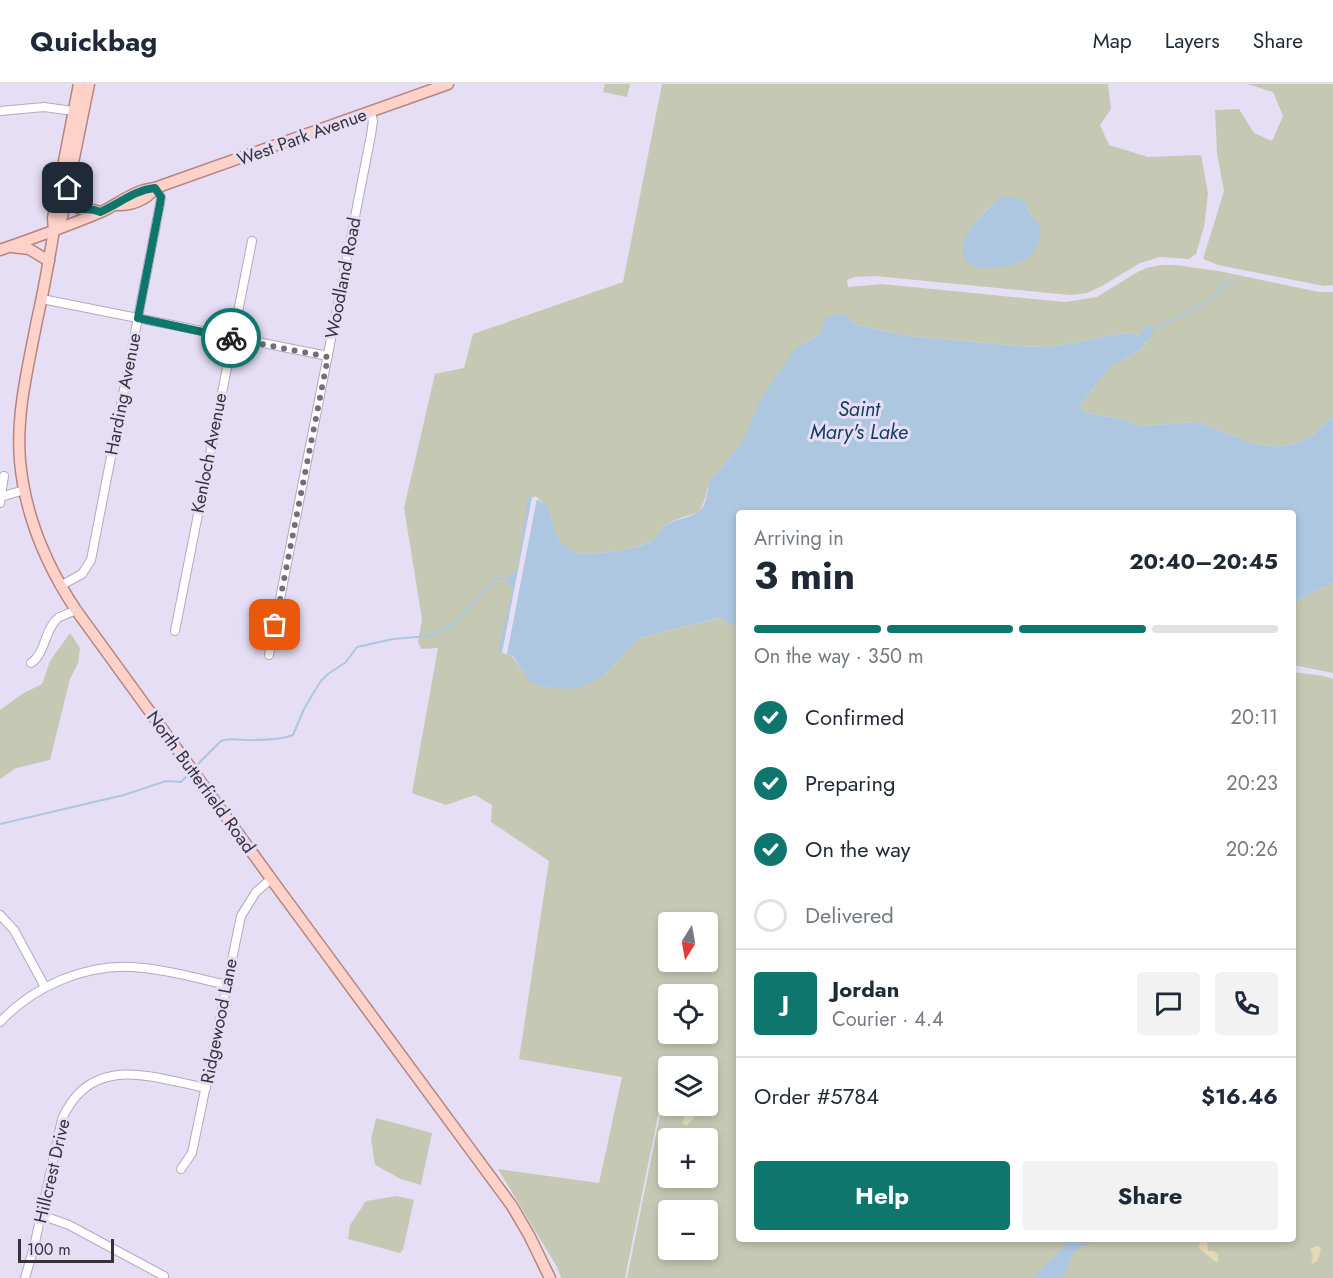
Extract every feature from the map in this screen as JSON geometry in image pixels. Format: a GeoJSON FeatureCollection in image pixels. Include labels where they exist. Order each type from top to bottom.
{"type":"FeatureCollection","features":[{"type":"Feature","properties":{"kind":"main road"},"geometry":{"type":"LineString","coordinates":[[54,230],[53,218],[79,84]]}},
{"type":"Feature","properties":{"kind":"main road"},"geometry":{"type":"LineString","coordinates":[[54,230],[62,217],[89,84]]}},
{"type":"Feature","properties":{"kind":"main road","name":"West Park Avenue"},"geometry":{"type":"LineString","coordinates":[[4,249],[100,212],[116,205],[123,198],[147,189],[448,84]]}},
{"type":"Feature","properties":{"kind":"main road"},"geometry":{"type":"LineString","coordinates":[[66,196],[74,207],[83,211],[94,209],[100,212]]}},
{"type":"Feature","properties":{"kind":"main road","name":"North Butterfield Road"},"geometry":{"type":"LineString","coordinates":[[54,230],[27,372],[20,422],[20,461],[24,490],[39,544],[60,586],[76,610],[512,1206],[550,1278]]}},
{"type":"Feature","properties":{"kind":"main road"},"geometry":{"type":"LineString","coordinates":[[4,249],[29,249],[49,261]]}},
{"type":"Feature","properties":{"kind":"street"},"geometry":{"type":"LineString","coordinates":[[0,111],[44,106],[73,111]]}},
{"type":"Feature","properties":{"kind":"street","name":"Woodland Road"},"geometry":{"type":"LineString","coordinates":[[269,655],[371,135],[373,121],[371,112]]}},
{"type":"Feature","properties":{"kind":"street","name":"Harding Avenue"},"geometry":{"type":"LineString","coordinates":[[60,586],[77,578],[88,567],[160,204],[161,197],[155,188]]}},
{"type":"Feature","properties":{"kind":"street","name":"Kenloch Avenue"},"geometry":{"type":"LineString","coordinates":[[175,631],[252,241]]}},
{"type":"Feature","properties":{"kind":"street"},"geometry":{"type":"LineString","coordinates":[[42,299],[328,357]]}},
{"type":"Feature","properties":{"kind":"street"},"geometry":{"type":"LineString","coordinates":[[1,500],[4,476]]}},
{"type":"Feature","properties":{"kind":"street"},"geometry":{"type":"LineString","coordinates":[[1,500],[24,490]]}},
{"type":"Feature","properties":{"kind":"street"},"geometry":{"type":"LineString","coordinates":[[31,663],[38,658],[59,617],[76,610]]}},
{"type":"Feature","properties":{"kind":"street","name":"Ridgewood Lane"},"geometry":{"type":"LineString","coordinates":[[181,1169],[192,1153],[241,916],[256,892],[271,879]]}},
{"type":"Feature","properties":{"kind":"street"},"geometry":{"type":"LineString","coordinates":[[0,915],[14,930],[45,987]]}},
{"type":"Feature","properties":{"kind":"street"},"geometry":{"type":"LineString","coordinates":[[0,1022],[15,1007],[45,987],[88,971],[124,967],[155,970],[227,985]]}},
{"type":"Feature","properties":{"kind":"street","name":"Hillcrest Drive"},"geometry":{"type":"LineString","coordinates":[[25,1278],[62,1119],[70,1102],[82,1089],[98,1079],[122,1073],[206,1088]]}},
{"type":"Feature","properties":{"kind":"street"},"geometry":{"type":"LineString","coordinates":[[41,1215],[69,1225],[165,1276]]}},
{"type":"Feature","properties":{"kind":"green space"},"geometry":{"type":"Polygon","coordinates":[[[605,84],[630,84],[627,97],[603,92],[605,84]]]}},
{"type":"Feature","properties":{"kind":"green space"},"geometry":{"type":"Polygon","coordinates":[[[662,84],[1108,84],[1111,109],[1100,125],[1109,145],[1148,157],[1201,155],[1208,193],[1204,227],[1196,254],[1189,259],[1160,257],[1140,263],[1087,293],[1070,295],[875,276],[855,277],[847,280],[848,287],[882,284],[1065,302],[1097,297],[1146,268],[1175,265],[1219,271],[1319,292],[1333,292],[1333,416],[1312,436],[1291,445],[1279,447],[1254,444],[1197,422],[1140,426],[1122,419],[1086,413],[1079,406],[1110,367],[1141,349],[1146,343],[1145,328],[1139,335],[1130,333],[1113,335],[1047,347],[1017,346],[907,336],[856,325],[848,316],[795,349],[742,443],[711,479],[699,512],[668,524],[653,540],[618,551],[596,554],[574,552],[559,538],[548,509],[535,496],[507,654],[512,656],[531,682],[551,688],[602,677],[639,638],[722,617],[731,625],[736,623],[736,1242],[1296,1242],[1296,672],[1333,679],[1333,1278],[627,1278],[660,1116],[718,1116],[718,1056],[658,1056],[658,1116],[625,1278],[561,1278],[557,1267],[498,1169],[599,1183],[622,1077],[519,1059],[549,861],[491,822],[492,805],[475,795],[446,805],[412,793],[438,648],[421,649],[418,642],[422,619],[404,508],[435,374],[464,368],[473,334],[623,282],[662,84]],[[1024,201],[990,206],[966,237],[970,264],[996,268],[1032,217],[1024,201]]]}},
{"type":"Feature","properties":{"kind":"green space"},"geometry":{"type":"Polygon","coordinates":[[[1247,84],[1333,84],[1333,285],[1324,286],[1218,265],[1203,259],[1224,191],[1217,153],[1215,110],[1239,109],[1254,133],[1272,141],[1283,116],[1273,92],[1247,84]]]}},
{"type":"Feature","properties":{"kind":"green space"},"geometry":{"type":"Polygon","coordinates":[[[1333,583],[1333,673],[1296,666],[1296,602],[1333,583]]]}},
{"type":"Feature","properties":{"kind":"green space"},"geometry":{"type":"Polygon","coordinates":[[[70,633],[80,648],[78,663],[70,679],[50,760],[16,768],[0,779],[0,710],[22,694],[42,684],[50,661],[70,633]]]}},
{"type":"Feature","properties":{"kind":"green space"},"geometry":{"type":"Polygon","coordinates":[[[376,1118],[432,1133],[421,1185],[401,1179],[375,1165],[371,1139],[376,1118]]]}},
{"type":"Feature","properties":{"kind":"green space"},"geometry":{"type":"Polygon","coordinates":[[[397,1196],[414,1200],[403,1250],[400,1253],[348,1239],[350,1225],[366,1201],[397,1196]]]}},
{"type":"Feature","properties":{"kind":"sand"},"geometry":{"type":"Polygon","coordinates":[[[685,1116],[693,1116],[686,1126],[682,1122],[685,1116]]]}},
{"type":"Feature","properties":{"kind":"sand"},"geometry":{"type":"Polygon","coordinates":[[[1200,1242],[1207,1242],[1208,1251],[1218,1254],[1218,1262],[1214,1261],[1199,1248],[1200,1242]]]}},
{"type":"Feature","properties":{"kind":"sand"},"geometry":{"type":"Polygon","coordinates":[[[1317,1246],[1321,1248],[1318,1261],[1313,1264],[1310,1249],[1317,1246]]]}},
{"type":"Feature","properties":{"kind":"water"},"geometry":{"type":"Polygon","coordinates":[[[1002,197],[1013,197],[1024,201],[1032,217],[1040,225],[1037,245],[1031,255],[1018,263],[979,268],[966,261],[963,244],[973,225],[988,208],[1002,197]]]}},
{"type":"Feature","properties":{"kind":"water","name":"Saint Mary's Lake"},"geometry":{"type":"Polygon","coordinates":[[[839,313],[848,316],[856,325],[907,336],[1047,347],[1113,335],[1130,333],[1139,335],[1151,325],[1154,331],[1141,349],[1110,367],[1079,406],[1086,413],[1122,419],[1140,426],[1197,422],[1254,444],[1279,447],[1291,445],[1312,436],[1333,416],[1333,583],[1296,602],[1296,510],[736,510],[736,624],[731,626],[721,617],[639,638],[602,677],[577,689],[551,688],[531,683],[513,656],[498,651],[513,589],[507,584],[507,579],[511,573],[517,572],[528,497],[546,505],[560,541],[576,552],[595,554],[616,551],[652,541],[668,524],[691,516],[701,509],[711,479],[742,443],[761,399],[795,349],[821,333],[825,319],[839,313]]]}},
{"type":"Feature","properties":{"kind":"water"},"geometry":{"type":"Polygon","coordinates":[[[1066,1242],[1089,1242],[1073,1253],[1062,1278],[1034,1278],[1042,1268],[1066,1242]]]}},
{"type":"Feature","properties":{"kind":"pier"},"geometry":{"type":"Polygon","coordinates":[[[532,497],[537,498],[507,654],[502,653],[532,497]]]}},
{"type":"Feature","properties":{"kind":"waterway"},"geometry":{"type":"LineString","coordinates":[[1153,329],[1195,308],[1222,286],[1234,281]]}},
{"type":"Feature","properties":{"kind":"waterway"},"geometry":{"type":"LineString","coordinates":[[194,768],[221,741],[269,739],[293,735],[304,709],[320,682],[346,662],[357,647],[393,639],[429,636],[453,624],[495,579],[507,579]]}},
{"type":"Feature","properties":{"kind":"waterway"},"geometry":{"type":"LineString","coordinates":[[0,824],[124,795],[166,781],[181,782],[191,772]]}},
{"type":"Feature","properties":{"kind":"way so far"},"geometry":{"type":"LineString","coordinates":[[231,338],[328,357],[275,625]]}},
{"type":"Feature","properties":{"kind":"route"},"geometry":{"type":"LineString","coordinates":[[68,188],[66,196],[74,207],[83,211],[94,209],[100,212],[116,205],[123,198],[155,188],[161,197],[138,318],[231,338]]}}]}
